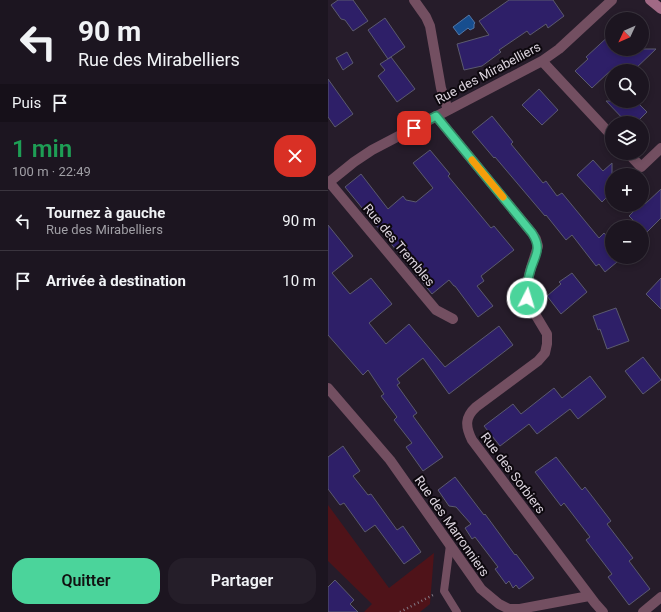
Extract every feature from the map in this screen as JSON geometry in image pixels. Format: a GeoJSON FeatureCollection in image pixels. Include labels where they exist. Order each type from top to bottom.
{"type":"FeatureCollection","features":[{"type":"Feature","properties":{"kind":"street"},"geometry":{"type":"LineString","coordinates":[[414,0],[426,17],[430,26],[441,88],[448,110]]}},
{"type":"Feature","properties":{"kind":"street","name":"Rue des Mirabelliers"},"geometry":{"type":"LineString","coordinates":[[328,183],[354,162],[372,150],[542,61],[559,49],[612,0]]}},
{"type":"Feature","properties":{"kind":"street"},"geometry":{"type":"LineString","coordinates":[[650,0],[661,9]]}},
{"type":"Feature","properties":{"kind":"street"},"geometry":{"type":"LineString","coordinates":[[542,61],[605,128]]}},
{"type":"Feature","properties":{"kind":"street","name":"Rue des Sorbiers"},"geometry":{"type":"LineString","coordinates":[[436,116],[536,239],[538,246],[527,285],[527,298],[547,334],[545,353],[472,411],[467,422],[468,433],[603,612]]}},
{"type":"Feature","properties":{"kind":"street"},"geometry":{"type":"LineString","coordinates":[[649,159],[661,148]]}},
{"type":"Feature","properties":{"kind":"street"},"geometry":{"type":"LineString","coordinates":[[634,160],[641,167],[648,160]]}},
{"type":"Feature","properties":{"kind":"street","name":"Rue des Trembles"},"geometry":{"type":"LineString","coordinates":[[328,183],[436,310],[454,319]]}},
{"type":"Feature","properties":{"kind":"street","name":"Rue des Marronniers"},"geometry":{"type":"LineString","coordinates":[[328,388],[390,460],[481,588],[499,604],[509,609],[520,609],[590,596]]}},
{"type":"Feature","properties":{"kind":"street"},"geometry":{"type":"LineString","coordinates":[[643,612],[661,598]]}},
{"type":"Feature","properties":{"kind":"lane"},"geometry":{"type":"LineString","coordinates":[[450,545],[444,591],[457,612]]}},
{"type":"Feature","properties":{"kind":"path"},"geometry":{"type":"LineString","coordinates":[[400,612],[435,594]]}},
{"type":"Feature","properties":{"kind":"shaded area"},"geometry":{"type":"Polygon","coordinates":[[[328,505],[389,588],[434,553],[430,604],[420,612],[364,612],[372,604],[328,561],[328,505]]]}},
{"type":"Feature","properties":{"kind":"water"},"geometry":{"type":"Polygon","coordinates":[[[469,15],[475,23],[474,28],[470,30],[468,28],[459,35],[453,27],[469,15]]]}},
{"type":"Feature","properties":{"kind":"building"},"geometry":{"type":"Polygon","coordinates":[[[338,0],[353,0],[368,21],[353,31],[345,20],[341,19],[331,5],[338,0]]]}},
{"type":"Feature","properties":{"kind":"building"},"geometry":{"type":"Polygon","coordinates":[[[509,0],[553,0],[564,16],[548,28],[546,24],[530,35],[527,31],[499,50],[501,52],[482,66],[464,70],[457,44],[489,35],[479,21],[509,0]]]}},
{"type":"Feature","properties":{"kind":"building"},"geometry":{"type":"Polygon","coordinates":[[[385,18],[405,47],[388,59],[368,30],[385,18]]]}},
{"type":"Feature","properties":{"kind":"building"},"geometry":{"type":"Polygon","coordinates":[[[605,39],[605,56],[649,56],[640,64],[605,64],[605,76],[592,88],[575,71],[588,59],[586,57],[605,39]]]}},
{"type":"Feature","properties":{"kind":"building"},"geometry":{"type":"Polygon","coordinates":[[[649,49],[656,49],[649,56],[649,49]]]}},
{"type":"Feature","properties":{"kind":"building"},"geometry":{"type":"Polygon","coordinates":[[[347,52],[353,63],[343,70],[336,58],[347,52]]]}},
{"type":"Feature","properties":{"kind":"building"},"geometry":{"type":"Polygon","coordinates":[[[391,57],[415,89],[397,102],[378,76],[385,70],[380,64],[391,57]]]}},
{"type":"Feature","properties":{"kind":"building"},"geometry":{"type":"Polygon","coordinates":[[[328,79],[353,114],[335,127],[328,117],[328,79]]]}},
{"type":"Feature","properties":{"kind":"building"},"geometry":{"type":"Polygon","coordinates":[[[539,89],[558,110],[542,125],[522,105],[539,89]]]}},
{"type":"Feature","properties":{"kind":"building"},"geometry":{"type":"Polygon","coordinates":[[[613,108],[643,108],[647,112],[643,116],[620,116],[613,108]]]}},
{"type":"Feature","properties":{"kind":"building"},"geometry":{"type":"Polygon","coordinates":[[[492,116],[513,142],[511,144],[543,183],[546,181],[557,196],[562,193],[599,238],[604,233],[605,234],[605,264],[615,264],[605,272],[599,264],[596,266],[572,235],[566,240],[546,215],[545,216],[472,132],[492,116]]]}},
{"type":"Feature","properties":{"kind":"building"},"geometry":{"type":"Polygon","coordinates":[[[430,150],[450,174],[448,176],[491,228],[494,226],[514,250],[481,276],[484,281],[477,286],[493,306],[478,317],[449,280],[432,294],[345,187],[361,174],[388,209],[403,196],[406,200],[416,202],[433,188],[413,163],[430,150]]]}},
{"type":"Feature","properties":{"kind":"building"},"geometry":{"type":"Polygon","coordinates":[[[593,160],[603,171],[605,169],[605,199],[602,202],[577,175],[593,160]]]}},
{"type":"Feature","properties":{"kind":"building"},"geometry":{"type":"Polygon","coordinates":[[[612,163],[612,168],[606,168],[612,163]]]}},
{"type":"Feature","properties":{"kind":"building"},"geometry":{"type":"Polygon","coordinates":[[[661,189],[661,218],[649,230],[649,220],[633,220],[629,216],[633,212],[649,212],[649,200],[661,189]]]}},
{"type":"Feature","properties":{"kind":"building"},"geometry":{"type":"Polygon","coordinates":[[[328,225],[353,256],[332,273],[350,294],[371,278],[392,304],[369,323],[386,344],[409,324],[445,367],[499,326],[513,345],[449,394],[423,358],[397,379],[400,383],[397,385],[417,413],[413,416],[443,457],[423,471],[406,447],[412,443],[394,420],[397,417],[381,396],[384,394],[368,370],[363,375],[328,335],[328,225]]]}},
{"type":"Feature","properties":{"kind":"building"},"geometry":{"type":"Polygon","coordinates":[[[572,273],[587,292],[561,314],[547,296],[561,284],[559,282],[572,273]]]}},
{"type":"Feature","properties":{"kind":"building"},"geometry":{"type":"Polygon","coordinates":[[[661,278],[661,309],[646,294],[661,278]]]}},
{"type":"Feature","properties":{"kind":"building"},"geometry":{"type":"Polygon","coordinates":[[[616,308],[629,341],[607,349],[600,329],[598,330],[593,316],[616,308]]]}},
{"type":"Feature","properties":{"kind":"building"},"geometry":{"type":"Polygon","coordinates":[[[643,357],[661,380],[643,394],[625,371],[643,357]]]}},
{"type":"Feature","properties":{"kind":"building"},"geometry":{"type":"Polygon","coordinates":[[[590,376],[606,397],[578,419],[570,409],[537,434],[529,424],[500,446],[484,426],[513,404],[521,414],[554,388],[562,398],[590,376]]]}},
{"type":"Feature","properties":{"kind":"building"},"geometry":{"type":"Polygon","coordinates":[[[343,446],[360,471],[353,476],[368,495],[371,494],[397,530],[403,526],[421,552],[404,564],[375,525],[365,532],[344,503],[340,505],[328,489],[328,457],[343,446]]]}},
{"type":"Feature","properties":{"kind":"building"},"geometry":{"type":"Polygon","coordinates":[[[556,457],[582,490],[585,487],[611,521],[607,524],[633,558],[629,561],[650,589],[629,605],[608,577],[612,574],[586,540],[590,537],[564,503],[561,506],[535,472],[556,457]]]}},
{"type":"Feature","properties":{"kind":"building"},"geometry":{"type":"Polygon","coordinates":[[[455,477],[534,578],[519,589],[516,585],[513,588],[509,581],[506,584],[495,569],[498,567],[475,537],[472,539],[465,528],[471,524],[456,507],[449,506],[438,490],[455,477]]]}},
{"type":"Feature","properties":{"kind":"building"},"geometry":{"type":"Polygon","coordinates":[[[335,580],[354,600],[350,604],[358,612],[328,612],[328,587],[335,580]]]}},
{"type":"Feature","properties":{"kind":"slow traffic"},"geometry":{"type":"LineString","coordinates":[[472,160],[503,197]]}},
{"type":"Feature","properties":{"kind":"route"},"geometry":{"type":"LineString","coordinates":[[414,128],[436,116],[536,239],[538,246],[527,285],[527,298]]}}]}
